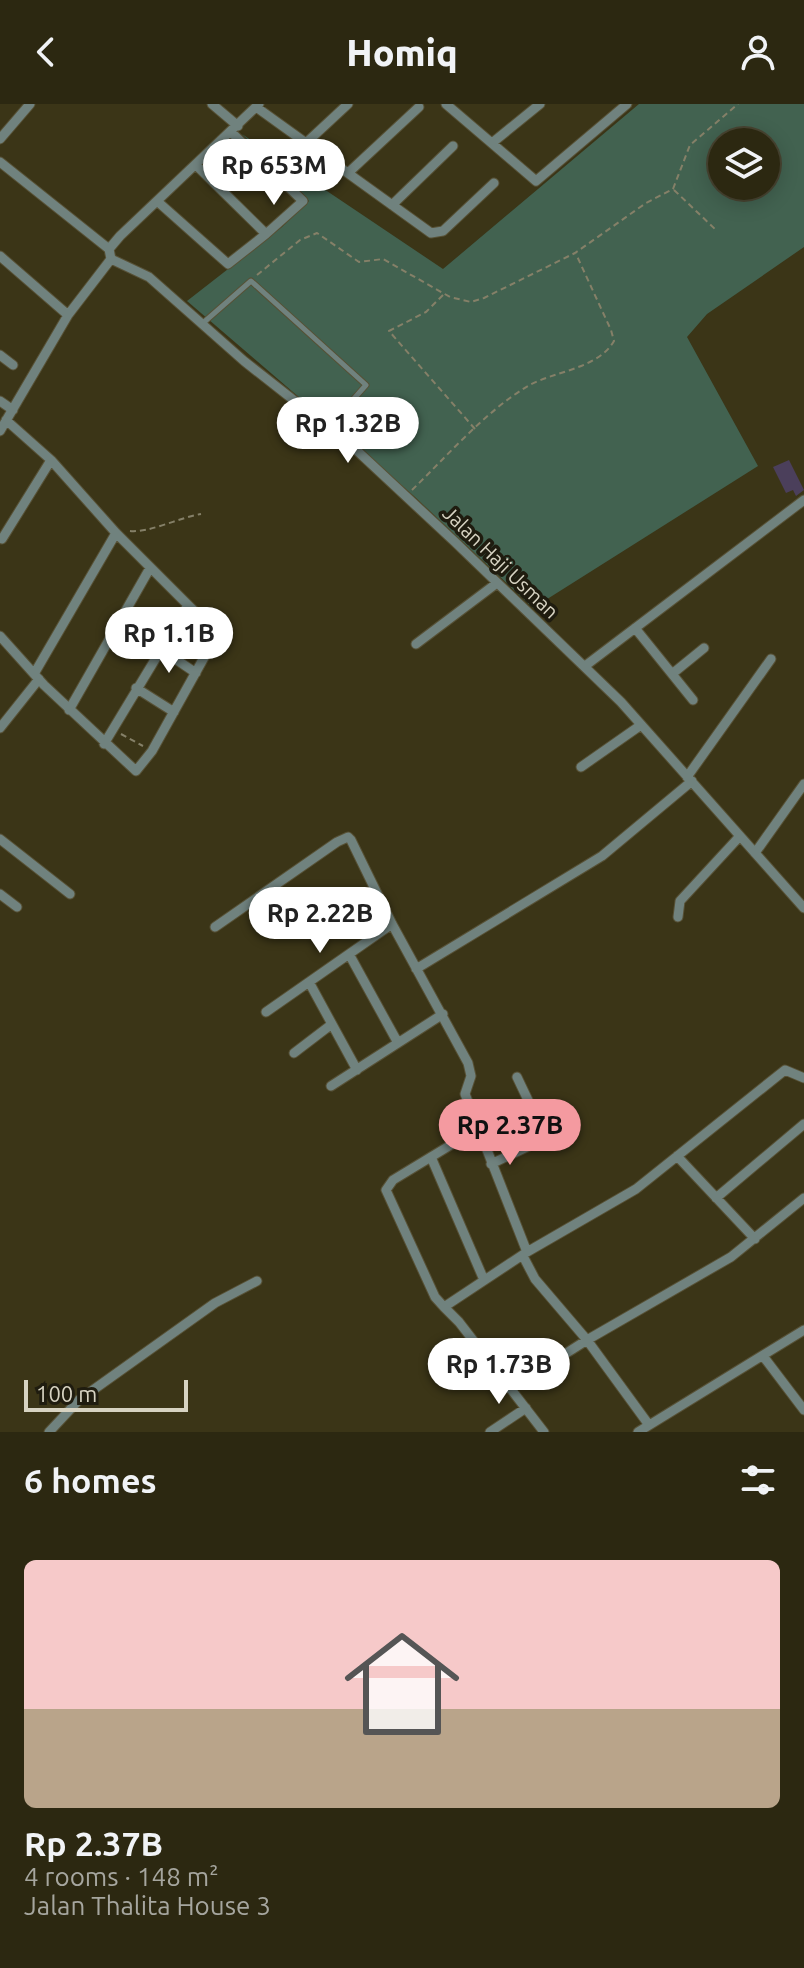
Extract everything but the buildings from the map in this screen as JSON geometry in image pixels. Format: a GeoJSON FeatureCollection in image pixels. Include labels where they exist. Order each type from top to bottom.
{"type":"FeatureCollection","features":[{"type":"Feature","properties":{"kind":"street"},"geometry":{"type":"LineString","coordinates":[[0,139],[30,104]]}},
{"type":"Feature","properties":{"kind":"street"},"geometry":{"type":"LineString","coordinates":[[157,201],[228,264],[303,201],[212,104]]}},
{"type":"Feature","properties":{"kind":"street"},"geometry":{"type":"LineString","coordinates":[[306,143],[348,104]]}},
{"type":"Feature","properties":{"kind":"street"},"geometry":{"type":"LineString","coordinates":[[492,143],[540,104]]}},
{"type":"Feature","properties":{"kind":"street"},"geometry":{"type":"LineString","coordinates":[[448,105],[536,181],[627,104]]}},
{"type":"Feature","properties":{"kind":"street"},"geometry":{"type":"LineString","coordinates":[[0,431],[68,315],[110,254],[157,201],[258,105],[306,143],[438,235],[494,183]]}},
{"type":"Feature","properties":{"kind":"street"},"geometry":{"type":"LineString","coordinates":[[348,173],[419,107]]}},
{"type":"Feature","properties":{"kind":"street"},"geometry":{"type":"LineString","coordinates":[[392,205],[453,146]]}},
{"type":"Feature","properties":{"kind":"street","name":"Jalan Haji Usman"},"geometry":{"type":"LineString","coordinates":[[0,162],[110,254],[149,277],[406,496],[585,666],[804,908]]}},
{"type":"Feature","properties":{"kind":"street"},"geometry":{"type":"LineString","coordinates":[[196,165],[266,234]]}},
{"type":"Feature","properties":{"kind":"street"},"geometry":{"type":"LineString","coordinates":[[0,256],[68,315]]}},
{"type":"Feature","properties":{"kind":"street"},"geometry":{"type":"LineString","coordinates":[[0,355],[13,365]]}},
{"type":"Feature","properties":{"kind":"street"},"geometry":{"type":"LineString","coordinates":[[0,401],[13,410]]}},
{"type":"Feature","properties":{"kind":"street"},"geometry":{"type":"LineString","coordinates":[[0,636],[69,710],[136,771],[152,751],[216,636],[214,630],[150,568],[51,460],[6,420]]}},
{"type":"Feature","properties":{"kind":"street"},"geometry":{"type":"LineString","coordinates":[[2,539],[51,460]]}},
{"type":"Feature","properties":{"kind":"street"},"geometry":{"type":"LineString","coordinates":[[585,666],[804,500]]}},
{"type":"Feature","properties":{"kind":"street"},"geometry":{"type":"LineString","coordinates":[[0,728],[36,676],[115,531]]}},
{"type":"Feature","properties":{"kind":"street"},"geometry":{"type":"LineString","coordinates":[[69,710],[150,568]]}},
{"type":"Feature","properties":{"kind":"street"},"geometry":{"type":"LineString","coordinates":[[416,644],[497,583]]}},
{"type":"Feature","properties":{"kind":"street"},"geometry":{"type":"LineString","coordinates":[[104,744],[188,605]]}},
{"type":"Feature","properties":{"kind":"street"},"geometry":{"type":"LineString","coordinates":[[635,628],[693,700]]}},
{"type":"Feature","properties":{"kind":"street"},"geometry":{"type":"LineString","coordinates":[[672,674],[704,648]]}},
{"type":"Feature","properties":{"kind":"street"},"geometry":{"type":"LineString","coordinates":[[162,650],[196,673]]}},
{"type":"Feature","properties":{"kind":"street"},"geometry":{"type":"LineString","coordinates":[[416,969],[602,856],[690,779],[771,659]]}},
{"type":"Feature","properties":{"kind":"street"},"geometry":{"type":"LineString","coordinates":[[136,688],[174,712]]}},
{"type":"Feature","properties":{"kind":"street"},"geometry":{"type":"LineString","coordinates":[[581,767],[641,725]]}},
{"type":"Feature","properties":{"kind":"street"},"geometry":{"type":"LineString","coordinates":[[755,853],[804,784]]}},
{"type":"Feature","properties":{"kind":"street"},"geometry":{"type":"LineString","coordinates":[[678,917],[680,901],[740,836]]}},
{"type":"Feature","properties":{"kind":"street"},"geometry":{"type":"LineString","coordinates":[[215,927],[348,837],[468,1063],[471,1076],[465,1094],[535,1279],[587,1340],[651,1429]]}},
{"type":"Feature","properties":{"kind":"street"},"geometry":{"type":"LineString","coordinates":[[0,839],[70,894]]}},
{"type":"Feature","properties":{"kind":"street"},"geometry":{"type":"LineString","coordinates":[[0,894],[17,907]]}},
{"type":"Feature","properties":{"kind":"street"},"geometry":{"type":"LineString","coordinates":[[266,1012],[392,924]]}},
{"type":"Feature","properties":{"kind":"street"},"geometry":{"type":"LineString","coordinates":[[349,954],[398,1043]]}},
{"type":"Feature","properties":{"kind":"street"},"geometry":{"type":"LineString","coordinates":[[309,982],[357,1070]]}},
{"type":"Feature","properties":{"kind":"street"},"geometry":{"type":"LineString","coordinates":[[331,1086],[443,1014]]}},
{"type":"Feature","properties":{"kind":"street"},"geometry":{"type":"LineString","coordinates":[[294,1053],[332,1024]]}},
{"type":"Feature","properties":{"kind":"street"},"geometry":{"type":"LineString","coordinates":[[444,1307],[525,1254],[636,1189],[785,1070],[804,1078]]}},
{"type":"Feature","properties":{"kind":"street"},"geometry":{"type":"LineString","coordinates":[[491,1164],[546,1138],[517,1077]]}},
{"type":"Feature","properties":{"kind":"street"},"geometry":{"type":"LineString","coordinates":[[716,1198],[804,1124]]}},
{"type":"Feature","properties":{"kind":"street"},"geometry":{"type":"LineString","coordinates":[[477,1129],[393,1180],[386,1190],[435,1297],[456,1318],[544,1432]]}},
{"type":"Feature","properties":{"kind":"street"},"geometry":{"type":"LineString","coordinates":[[677,1156],[755,1239]]}},
{"type":"Feature","properties":{"kind":"street"},"geometry":{"type":"LineString","coordinates":[[431,1157],[484,1280]]}},
{"type":"Feature","properties":{"kind":"street"},"geometry":{"type":"LineString","coordinates":[[510,1389],[587,1340],[702,1275],[755,1239],[804,1198]]}},
{"type":"Feature","properties":{"kind":"street"},"geometry":{"type":"LineString","coordinates":[[49,1432],[79,1400],[215,1303],[257,1281]]}},
{"type":"Feature","properties":{"kind":"street"},"geometry":{"type":"LineString","coordinates":[[638,1432],[651,1429],[804,1330]]}},
{"type":"Feature","properties":{"kind":"street"},"geometry":{"type":"LineString","coordinates":[[763,1356],[804,1410]]}},
{"type":"Feature","properties":{"kind":"street"},"geometry":{"type":"LineString","coordinates":[[490,1432],[526,1408]]}},
{"type":"Feature","properties":{"kind":"lane"},"geometry":{"type":"LineString","coordinates":[[203,324],[251,281],[366,385],[328,427]]}},
{"type":"Feature","properties":{"kind":"path"},"geometry":{"type":"LineString","coordinates":[[251,281],[300,240],[317,233],[359,262],[383,259],[445,294],[471,302],[484,298],[575,253],[646,203],[673,189],[690,145],[738,104]]}},
{"type":"Feature","properties":{"kind":"path"},"geometry":{"type":"LineString","coordinates":[[673,189],[716,230]]}},
{"type":"Feature","properties":{"kind":"path"},"geometry":{"type":"LineString","coordinates":[[406,496],[526,387],[554,373],[588,362],[611,346],[611,330],[575,253]]}},
{"type":"Feature","properties":{"kind":"path"},"geometry":{"type":"LineString","coordinates":[[445,294],[426,312],[389,331],[476,430]]}},
{"type":"Feature","properties":{"kind":"path"},"geometry":{"type":"LineString","coordinates":[[115,531],[142,532],[173,519],[201,514]]}},
{"type":"Feature","properties":{"kind":"path"},"geometry":{"type":"LineString","coordinates":[[113,729],[152,751]]}},
{"type":"Feature","properties":{"kind":"green space"},"geometry":{"type":"Polygon","coordinates":[[[639,104],[804,104],[804,247],[707,314],[687,337],[758,466],[533,608],[415,497],[187,301],[282,227],[309,201],[242,134],[443,269],[639,104]]]}}]}
